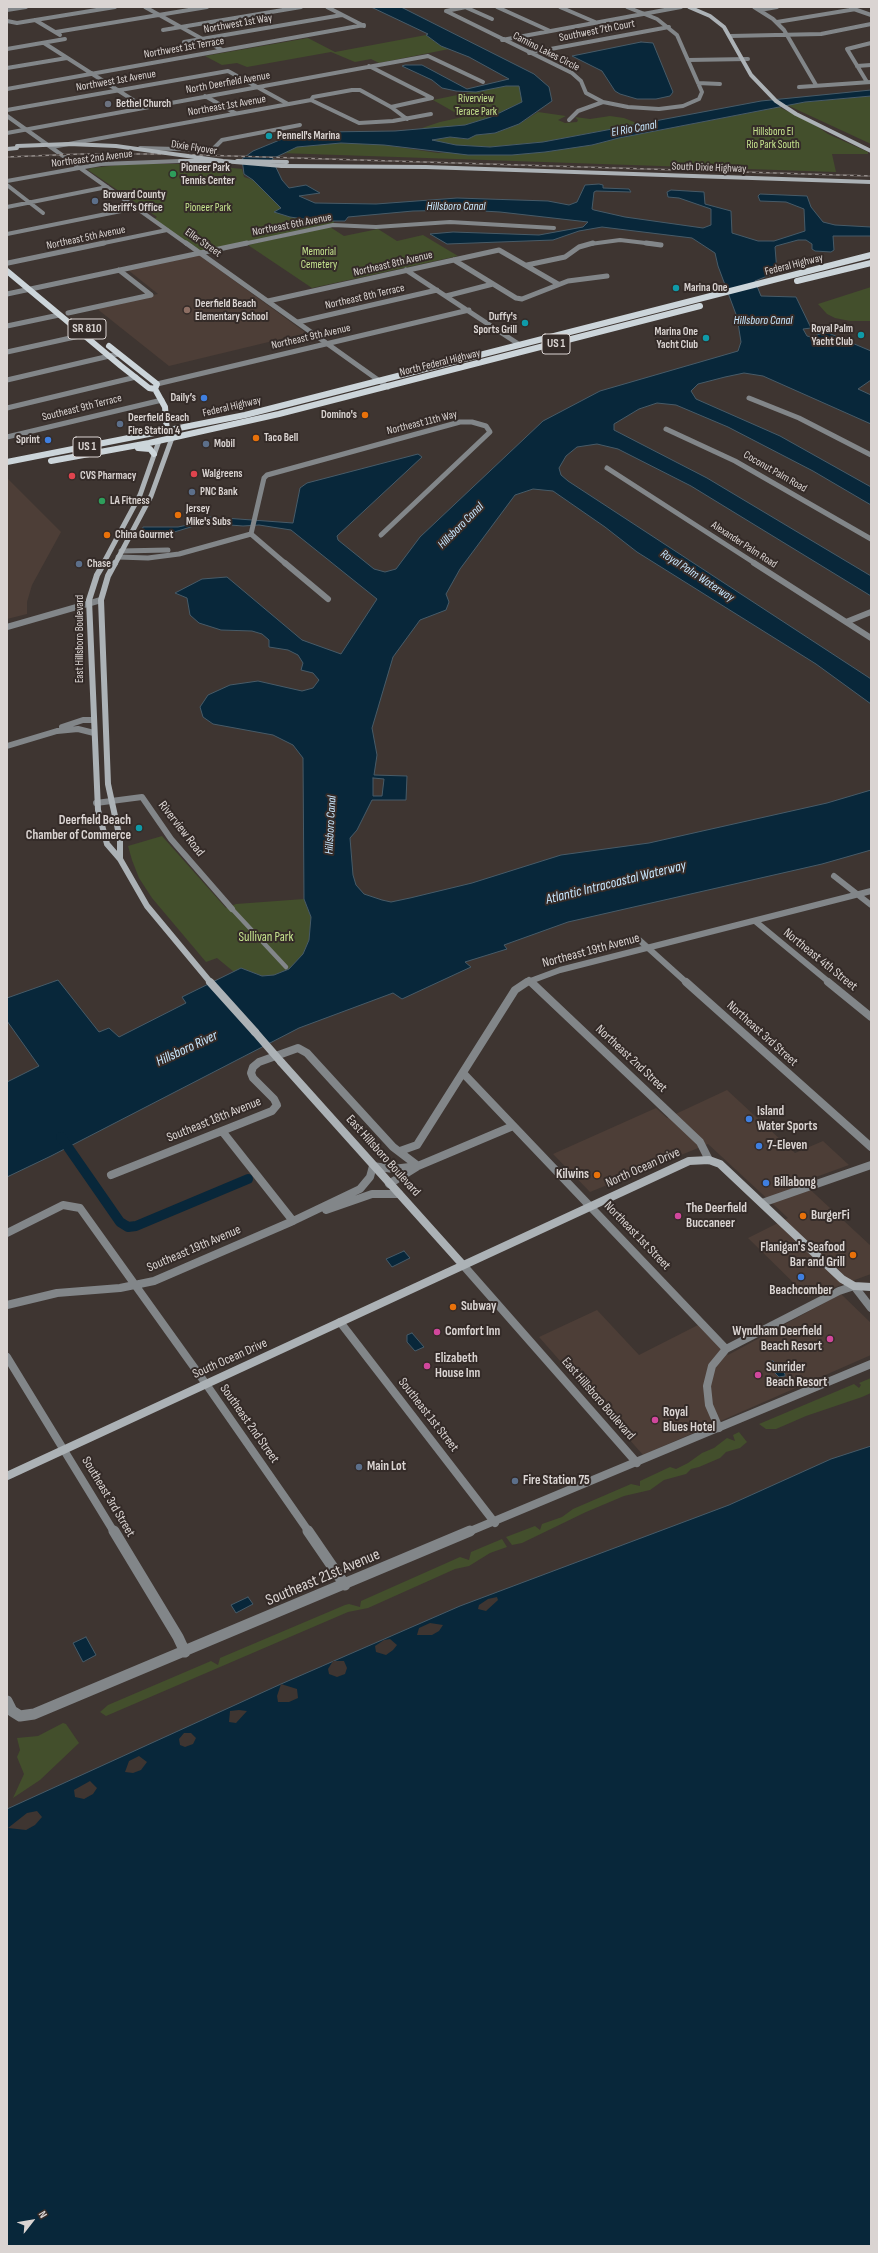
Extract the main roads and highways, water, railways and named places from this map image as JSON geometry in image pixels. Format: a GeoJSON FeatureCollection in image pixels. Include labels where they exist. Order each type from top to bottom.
{"type":"FeatureCollection","features":[{"type":"Feature","properties":{"kind":"main road"},"geometry":{"type":"LineString","coordinates":[[689,7],[716,20],[731,36],[751,75],[771,97],[788,109],[871,151]]}},
{"type":"Feature","properties":{"kind":"main road"},"geometry":{"type":"LineString","coordinates":[[695,7],[714,16],[730,27]]}},
{"type":"Feature","properties":{"kind":"main road"},"geometry":{"type":"LineString","coordinates":[[733,31],[740,42]]}},
{"type":"Feature","properties":{"kind":"main road"},"geometry":{"type":"LineString","coordinates":[[745,53],[758,81]]}},
{"type":"Feature","properties":{"kind":"main road"},"geometry":{"type":"LineString","coordinates":[[817,124],[871,147]]}},
{"type":"Feature","properties":{"kind":"main road","name":"Dixie Flyover"},"geometry":{"type":"LineString","coordinates":[[7,148],[110,149],[227,165],[365,169]]}},
{"type":"Feature","properties":{"kind":"main road"},"geometry":{"type":"LineString","coordinates":[[180,161],[237,161],[281,166]]}},
{"type":"Feature","properties":{"kind":"main road","name":"Dixie Flyover"},"geometry":{"type":"LineString","coordinates":[[281,166],[378,166]]}},
{"type":"Feature","properties":{"kind":"main road"},"geometry":{"type":"LineString","coordinates":[[365,169],[378,166]]}},
{"type":"Feature","properties":{"kind":"main road","name":"South Dixie Highway"},"geometry":{"type":"LineString","coordinates":[[378,166],[871,182]]}},
{"type":"Feature","properties":{"kind":"main road","name":"South Dixie Highway"},"geometry":{"type":"LineString","coordinates":[[365,169],[547,172]]}},
{"type":"Feature","properties":{"kind":"main road","name":"Federal Highway"},"geometry":{"type":"LineString","coordinates":[[722,294],[871,255]]}},
{"type":"Feature","properties":{"kind":"main road","name":"SR 810"},"geometry":{"type":"LineString","coordinates":[[7,263],[156,386],[166,412],[168,432],[172,438]]}},
{"type":"Feature","properties":{"kind":"main road","name":"Federal Highway"},"geometry":{"type":"LineString","coordinates":[[790,283],[871,263]]}},
{"type":"Feature","properties":{"kind":"main road","name":"SR 810"},"geometry":{"type":"LineString","coordinates":[[7,271],[136,378],[149,388],[156,386]]}},
{"type":"Feature","properties":{"kind":"main road","name":"North Federal Highway"},"geometry":{"type":"LineString","coordinates":[[272,408],[722,294]]}},
{"type":"Feature","properties":{"kind":"main road","name":"North Federal Highway"},"geometry":{"type":"LineString","coordinates":[[159,441],[279,414],[388,387],[724,300]]}},
{"type":"Feature","properties":{"kind":"main road"},"geometry":{"type":"LineString","coordinates":[[68,321],[80,323]]}},
{"type":"Feature","properties":{"kind":"main road"},"geometry":{"type":"LineString","coordinates":[[593,334],[593,330],[600,325]]}},
{"type":"Feature","properties":{"kind":"main road"},"geometry":{"type":"LineString","coordinates":[[570,340],[579,335],[578,330]]}},
{"type":"Feature","properties":{"kind":"main road"},"geometry":{"type":"LineString","coordinates":[[486,362],[485,357],[493,352]]}},
{"type":"Feature","properties":{"kind":"main road","name":"Federal Highway"},"geometry":{"type":"LineString","coordinates":[[7,462],[168,432],[272,408]]}},
{"type":"Feature","properties":{"kind":"main road","name":"East Hillsboro Boulevard"},"geometry":{"type":"LineString","coordinates":[[168,432],[159,441],[140,495],[96,578],[89,602],[96,803],[102,828],[108,844],[120,859],[147,906],[196,966],[389,1184],[463,1264]]}},
{"type":"Feature","properties":{"kind":"main road","name":"East Hillsboro Boulevard"},"geometry":{"type":"LineString","coordinates":[[120,859],[120,839],[110,801],[101,600],[108,576],[151,496],[172,438]]}},
{"type":"Feature","properties":{"kind":"main road","name":"US 1"},"geometry":{"type":"LineString","coordinates":[[7,468],[128,448],[159,441]]}},
{"type":"Feature","properties":{"kind":"main road"},"geometry":{"type":"LineString","coordinates":[[128,448],[147,448],[154,454]]}},
{"type":"Feature","properties":{"kind":"main road"},"geometry":{"type":"LineString","coordinates":[[144,485],[146,493],[151,496]]}},
{"type":"Feature","properties":{"kind":"main road"},"geometry":{"type":"LineString","coordinates":[[140,495],[147,505]]}},
{"type":"Feature","properties":{"kind":"main road"},"geometry":{"type":"LineString","coordinates":[[114,544],[114,553],[120,554]]}},
{"type":"Feature","properties":{"kind":"main road"},"geometry":{"type":"LineString","coordinates":[[92,696],[97,699],[99,713],[105,714]]}},
{"type":"Feature","properties":{"kind":"main road"},"geometry":{"type":"LineString","coordinates":[[93,720],[102,726],[107,750]]}},
{"type":"Feature","properties":{"kind":"main road","name":"North Ocean Drive"},"geometry":{"type":"LineString","coordinates":[[463,1264],[689,1161],[709,1160],[728,1170],[842,1279],[854,1286],[871,1287]]}},
{"type":"Feature","properties":{"kind":"main road","name":"South Ocean Drive"},"geometry":{"type":"LineString","coordinates":[[7,1476],[463,1264]]}},
{"type":"Feature","properties":{"kind":"water"},"geometry":{"type":"Polygon","coordinates":[[[371,7],[401,7],[534,74],[549,87],[552,101],[519,124],[495,133],[476,135],[468,139],[450,137],[432,140],[456,145],[490,147],[543,142],[761,101],[871,90],[871,96],[805,102],[619,138],[592,145],[545,152],[512,155],[468,155],[384,145],[341,143],[297,147],[272,159],[282,180],[289,188],[306,185],[320,193],[299,196],[315,203],[376,204],[457,198],[548,201],[569,205],[577,202],[585,185],[599,184],[603,185],[603,188],[629,189],[631,192],[596,191],[594,192],[592,209],[594,210],[625,217],[703,228],[711,225],[711,209],[679,198],[668,197],[667,192],[671,190],[704,192],[705,204],[731,211],[732,233],[758,241],[774,241],[805,231],[804,209],[786,202],[760,201],[758,196],[760,194],[807,196],[811,207],[823,222],[835,225],[871,227],[871,236],[833,236],[834,250],[831,252],[815,251],[812,249],[812,244],[806,240],[798,240],[776,246],[777,272],[755,281],[761,296],[796,297],[811,328],[803,329],[807,336],[811,337],[826,332],[871,351],[871,380],[858,389],[871,395],[871,424],[763,376],[744,373],[698,384],[691,391],[696,399],[780,436],[871,487],[871,505],[813,471],[728,427],[676,405],[657,403],[639,409],[614,424],[614,430],[707,478],[871,576],[871,596],[691,486],[618,449],[597,444],[577,447],[566,456],[559,468],[561,475],[568,481],[871,679],[871,704],[816,664],[637,552],[605,527],[553,491],[533,489],[515,495],[460,569],[446,594],[449,602],[446,610],[420,620],[393,657],[372,728],[377,755],[374,775],[407,776],[406,800],[372,800],[357,830],[350,838],[353,875],[356,885],[364,894],[391,902],[472,883],[561,855],[649,843],[827,803],[871,790],[871,850],[822,864],[568,922],[504,945],[507,949],[465,962],[471,967],[402,999],[393,993],[299,1028],[51,1156],[7,1177],[7,1082],[39,1066],[7,1021],[7,998],[58,980],[99,1032],[109,1028],[119,1037],[186,1003],[182,997],[241,968],[262,976],[274,975],[289,969],[303,954],[309,940],[311,917],[304,899],[303,758],[293,745],[273,735],[213,724],[203,717],[200,707],[208,695],[230,685],[258,681],[302,691],[313,688],[319,680],[313,673],[301,670],[303,663],[298,655],[288,650],[269,647],[269,640],[262,634],[252,631],[221,630],[199,623],[190,615],[187,598],[175,593],[202,579],[227,577],[302,640],[341,654],[377,599],[291,530],[259,525],[243,526],[204,523],[171,533],[142,531],[143,527],[178,527],[202,522],[204,518],[211,517],[293,523],[300,488],[307,483],[418,454],[422,457],[337,536],[338,540],[374,569],[385,572],[396,569],[420,537],[543,421],[600,391],[738,351],[741,342],[737,317],[718,266],[715,253],[692,238],[602,227],[579,231],[553,240],[447,244],[430,234],[453,232],[539,235],[583,227],[588,222],[500,212],[465,210],[413,211],[348,217],[345,221],[317,221],[290,217],[274,212],[281,208],[253,180],[244,174],[242,159],[253,151],[287,137],[324,132],[395,131],[465,125],[491,117],[522,102],[519,86],[506,86],[476,92],[456,91],[442,88],[432,80],[402,66],[422,65],[467,89],[509,79],[469,57],[441,46],[426,35],[428,34],[371,7]],[[373,778],[373,796],[382,796],[384,779],[373,778]]]}},
{"type":"Feature","properties":{"kind":"water"},"geometry":{"type":"Polygon","coordinates":[[[641,42],[653,43],[673,92],[670,96],[656,99],[637,99],[620,94],[615,91],[602,71],[572,56],[641,42]]]}},
{"type":"Feature","properties":{"kind":"water"},"geometry":{"type":"Polygon","coordinates":[[[404,1251],[410,1258],[392,1267],[386,1259],[404,1251]]]}},
{"type":"Feature","properties":{"kind":"water"},"geometry":{"type":"Polygon","coordinates":[[[412,1333],[424,1347],[415,1351],[407,1342],[407,1335],[412,1333]]]}},
{"type":"Feature","properties":{"kind":"water"},"geometry":{"type":"Polygon","coordinates":[[[769,1361],[773,1361],[785,1374],[785,1376],[779,1377],[766,1364],[769,1361]]]}},
{"type":"Feature","properties":{"kind":"water"},"geometry":{"type":"Polygon","coordinates":[[[871,1446],[871,2246],[7,2246],[7,1809],[281,1684],[460,1606],[729,1505],[831,1459],[871,1446]]]}},
{"type":"Feature","properties":{"kind":"water"},"geometry":{"type":"Polygon","coordinates":[[[248,1597],[253,1604],[236,1613],[231,1605],[248,1597]]]}},
{"type":"Feature","properties":{"kind":"water"},"geometry":{"type":"Polygon","coordinates":[[[86,1637],[96,1655],[83,1662],[73,1643],[86,1637]]]}},
{"type":"Feature","properties":{"kind":"waterway"},"geometry":{"type":"LineString","coordinates":[[61,1137],[120,1222],[128,1227],[136,1226],[248,1179]]}},
{"type":"Feature","properties":{"kind":"railway"},"geometry":{"type":"LineString","coordinates":[[7,157],[80,154],[168,154],[871,176]]}},
{"type":"Feature","properties":{"kind":"place","name":"Bethel Church"},"geometry":{"type":"Point","coordinates":[108,104]}},
{"type":"Feature","properties":{"kind":"place","name":"Pennell's Marina"},"geometry":{"type":"Point","coordinates":[269,136]}},
{"type":"Feature","properties":{"kind":"place","name":"Pioneer Park Tennis Center"},"geometry":{"type":"Point","coordinates":[173,174]}},
{"type":"Feature","properties":{"kind":"place","name":"Broward County Sheriff's Office"},"geometry":{"type":"Point","coordinates":[95,201]}},
{"type":"Feature","properties":{"kind":"place","name":"Marina One"},"geometry":{"type":"Point","coordinates":[676,288]}},
{"type":"Feature","properties":{"kind":"place","name":"Deerfield Beach Elementary School"},"geometry":{"type":"Point","coordinates":[187,310]}},
{"type":"Feature","properties":{"kind":"place","name":"Duffy's Sports Grill"},"geometry":{"type":"Point","coordinates":[525,323]}},
{"type":"Feature","properties":{"kind":"place","name":"Royal Palm Yacht Club"},"geometry":{"type":"Point","coordinates":[861,335]}},
{"type":"Feature","properties":{"kind":"place","name":"Marina One Yacht Club"},"geometry":{"type":"Point","coordinates":[706,338]}},
{"type":"Feature","properties":{"kind":"place","name":"Daily’s"},"geometry":{"type":"Point","coordinates":[204,398]}},
{"type":"Feature","properties":{"kind":"place","name":"Domino's"},"geometry":{"type":"Point","coordinates":[365,415]}},
{"type":"Feature","properties":{"kind":"place","name":"Deerfield Beach Fire Station 4"},"geometry":{"type":"Point","coordinates":[120,424]}},
{"type":"Feature","properties":{"kind":"place","name":"Taco Bell"},"geometry":{"type":"Point","coordinates":[256,438]}},
{"type":"Feature","properties":{"kind":"place","name":"Sprint"},"geometry":{"type":"Point","coordinates":[48,440]}},
{"type":"Feature","properties":{"kind":"place","name":"Mobil"},"geometry":{"type":"Point","coordinates":[206,444]}},
{"type":"Feature","properties":{"kind":"place","name":"Walgreens"},"geometry":{"type":"Point","coordinates":[194,474]}},
{"type":"Feature","properties":{"kind":"place","name":"CVS Pharmacy"},"geometry":{"type":"Point","coordinates":[72,476]}},
{"type":"Feature","properties":{"kind":"place","name":"PNC Bank"},"geometry":{"type":"Point","coordinates":[192,492]}},
{"type":"Feature","properties":{"kind":"place","name":"LA Fitness"},"geometry":{"type":"Point","coordinates":[102,501]}},
{"type":"Feature","properties":{"kind":"place","name":"Jersey Mike's Subs"},"geometry":{"type":"Point","coordinates":[178,515]}},
{"type":"Feature","properties":{"kind":"place","name":"China Gourmet"},"geometry":{"type":"Point","coordinates":[107,535]}},
{"type":"Feature","properties":{"kind":"place","name":"Chase"},"geometry":{"type":"Point","coordinates":[79,564]}},
{"type":"Feature","properties":{"kind":"place","name":"Deerfield Beach Chamber of Commerce"},"geometry":{"type":"Point","coordinates":[139,828]}},
{"type":"Feature","properties":{"kind":"place","name":"Island Water Sports"},"geometry":{"type":"Point","coordinates":[749,1119]}},
{"type":"Feature","properties":{"kind":"place","name":"7-Eleven"},"geometry":{"type":"Point","coordinates":[759,1146]}},
{"type":"Feature","properties":{"kind":"place","name":"Kilwins"},"geometry":{"type":"Point","coordinates":[597,1175]}},
{"type":"Feature","properties":{"kind":"place","name":"Billabong"},"geometry":{"type":"Point","coordinates":[766,1183]}},
{"type":"Feature","properties":{"kind":"place","name":"The Deerfield Buccaneer"},"geometry":{"type":"Point","coordinates":[678,1216]}},
{"type":"Feature","properties":{"kind":"place","name":"BurgerFi"},"geometry":{"type":"Point","coordinates":[803,1216]}},
{"type":"Feature","properties":{"kind":"place","name":"Flanigan's Seafood Bar and Grill"},"geometry":{"type":"Point","coordinates":[853,1255]}},
{"type":"Feature","properties":{"kind":"place","name":"Beachcomber"},"geometry":{"type":"Point","coordinates":[801,1277]}},
{"type":"Feature","properties":{"kind":"place","name":"Subway"},"geometry":{"type":"Point","coordinates":[453,1307]}},
{"type":"Feature","properties":{"kind":"place","name":"Comfort Inn"},"geometry":{"type":"Point","coordinates":[437,1332]}},
{"type":"Feature","properties":{"kind":"place","name":"Wyndham Deerfield Beach Resort"},"geometry":{"type":"Point","coordinates":[830,1339]}},
{"type":"Feature","properties":{"kind":"place","name":"Elizabeth House Inn"},"geometry":{"type":"Point","coordinates":[427,1366]}},
{"type":"Feature","properties":{"kind":"place","name":"Sunrider Beach Resort"},"geometry":{"type":"Point","coordinates":[758,1375]}},
{"type":"Feature","properties":{"kind":"place","name":"Royal Blues Hotel"},"geometry":{"type":"Point","coordinates":[655,1420]}},
{"type":"Feature","properties":{"kind":"place","name":"Main Lot"},"geometry":{"type":"Point","coordinates":[359,1467]}},
{"type":"Feature","properties":{"kind":"place","name":"Fire Station 75"},"geometry":{"type":"Point","coordinates":[515,1481]}},
{"type":"Feature","properties":{"kind":"park label","name":"Riverview Terace Park"},"geometry":{"type":"Point","coordinates":[476,105]}},
{"type":"Feature","properties":{"kind":"park label","name":"Hillsboro El Rio Park South"},"geometry":{"type":"Point","coordinates":[773,138]}},
{"type":"Feature","properties":{"kind":"park label","name":"Pioneer Park"},"geometry":{"type":"Point","coordinates":[208,208]}},
{"type":"Feature","properties":{"kind":"park label","name":"Memorial Cemetery"},"geometry":{"type":"Point","coordinates":[319,258]}},
{"type":"Feature","properties":{"kind":"park label","name":"Sullivan Park"},"geometry":{"type":"Point","coordinates":[266,938]}},
{"type":"Feature","properties":{"kind":"water label","name":"El Rio Canal"},"geometry":{"type":"Point","coordinates":[634,129]}},
{"type":"Feature","properties":{"kind":"water label","name":"Hillsboro Canal"},"geometry":{"type":"Point","coordinates":[456,207]}},
{"type":"Feature","properties":{"kind":"water label","name":"Hillsboro Canal"},"geometry":{"type":"Point","coordinates":[763,321]}},
{"type":"Feature","properties":{"kind":"water label","name":"Hillsboro Canal"},"geometry":{"type":"Point","coordinates":[461,526]}},
{"type":"Feature","properties":{"kind":"water label","name":"Royal Palm Waterway"},"geometry":{"type":"Point","coordinates":[697,576]}},
{"type":"Feature","properties":{"kind":"water label","name":"Hillsboro Canal"},"geometry":{"type":"Point","coordinates":[331,825]}},
{"type":"Feature","properties":{"kind":"water label","name":"Atlantic Intracoastal Waterway"},"geometry":{"type":"Point","coordinates":[616,883]}},
{"type":"Feature","properties":{"kind":"water label","name":"Hillsboro River"},"geometry":{"type":"Point","coordinates":[187,1049]}}]}
